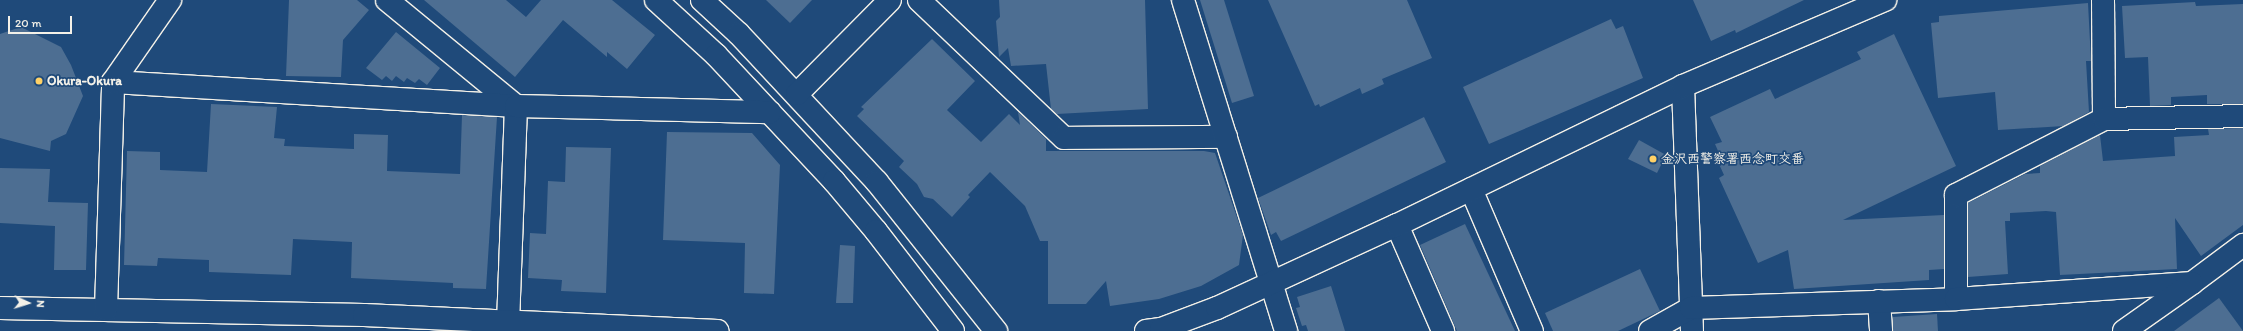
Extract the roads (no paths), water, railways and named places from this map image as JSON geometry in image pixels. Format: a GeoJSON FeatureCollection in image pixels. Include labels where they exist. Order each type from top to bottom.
{"type":"FeatureCollection","features":[{"type":"Feature","properties":{"kind":"street"},"geometry":{"type":"LineString","coordinates":[[106,310],[113,82],[170,0]]}},
{"type":"Feature","properties":{"kind":"street"},"geometry":{"type":"LineString","coordinates":[[387,0],[516,106]]}},
{"type":"Feature","properties":{"kind":"street"},"geometry":{"type":"LineString","coordinates":[[656,0],[716,55],[770,112],[876,231],[953,331]]}},
{"type":"Feature","properties":{"kind":"street"},"geometry":{"type":"LineString","coordinates":[[702,0],[797,94],[877,182],[996,331]]}},
{"type":"Feature","properties":{"kind":"street"},"geometry":{"type":"LineString","coordinates":[[797,94],[890,0]]}},
{"type":"Feature","properties":{"kind":"street"},"geometry":{"type":"LineString","coordinates":[[919,0],[1064,138],[1226,137]]}},
{"type":"Feature","properties":{"kind":"street"},"geometry":{"type":"LineString","coordinates":[[1183,0],[1286,331]]}},
{"type":"Feature","properties":{"kind":"street"},"geometry":{"type":"LineString","coordinates":[[1146,331],[1161,329],[1217,308],[1397,225],[1683,86],[1885,0]]}},
{"type":"Feature","properties":{"kind":"street"},"geometry":{"type":"LineString","coordinates":[[2104,0],[2104,119]]}},
{"type":"Feature","properties":{"kind":"street"},"geometry":{"type":"LineString","coordinates":[[113,82],[516,106],[770,112]]}},
{"type":"Feature","properties":{"kind":"street"},"geometry":{"type":"LineString","coordinates":[[1683,86],[1692,331]]}},
{"type":"Feature","properties":{"kind":"street"},"geometry":{"type":"LineString","coordinates":[[508,321],[516,106]]}},
{"type":"Feature","properties":{"kind":"street"},"geometry":{"type":"LineString","coordinates":[[1956,299],[1956,195],[2104,119],[2243,116]]}},
{"type":"Feature","properties":{"kind":"street"},"geometry":{"type":"LineString","coordinates":[[1471,189],[1532,331]]}},
{"type":"Feature","properties":{"kind":"street"},"geometry":{"type":"LineString","coordinates":[[1397,225],[1443,331]]}},
{"type":"Feature","properties":{"kind":"street"},"geometry":{"type":"LineString","coordinates":[[2124,331],[2243,245]]}},
{"type":"Feature","properties":{"kind":"street"},"geometry":{"type":"LineString","coordinates":[[1650,331],[1691,308],[1956,299],[2192,283]]}},
{"type":"Feature","properties":{"kind":"street"},"geometry":{"type":"LineString","coordinates":[[1879,301],[1881,331]]}},
{"type":"Feature","properties":{"kind":"street"},"geometry":{"type":"LineString","coordinates":[[0,308],[106,310],[364,323],[508,321],[618,329],[718,331]]}},
{"type":"Feature","properties":{"kind":"place","name":"Okura-Okura"},"geometry":{"type":"Point","coordinates":[39,81]}},
{"type":"Feature","properties":{"kind":"place","name":"金沢西警察署西念町交番"},"geometry":{"type":"Point","coordinates":[1653,159]}}]}
